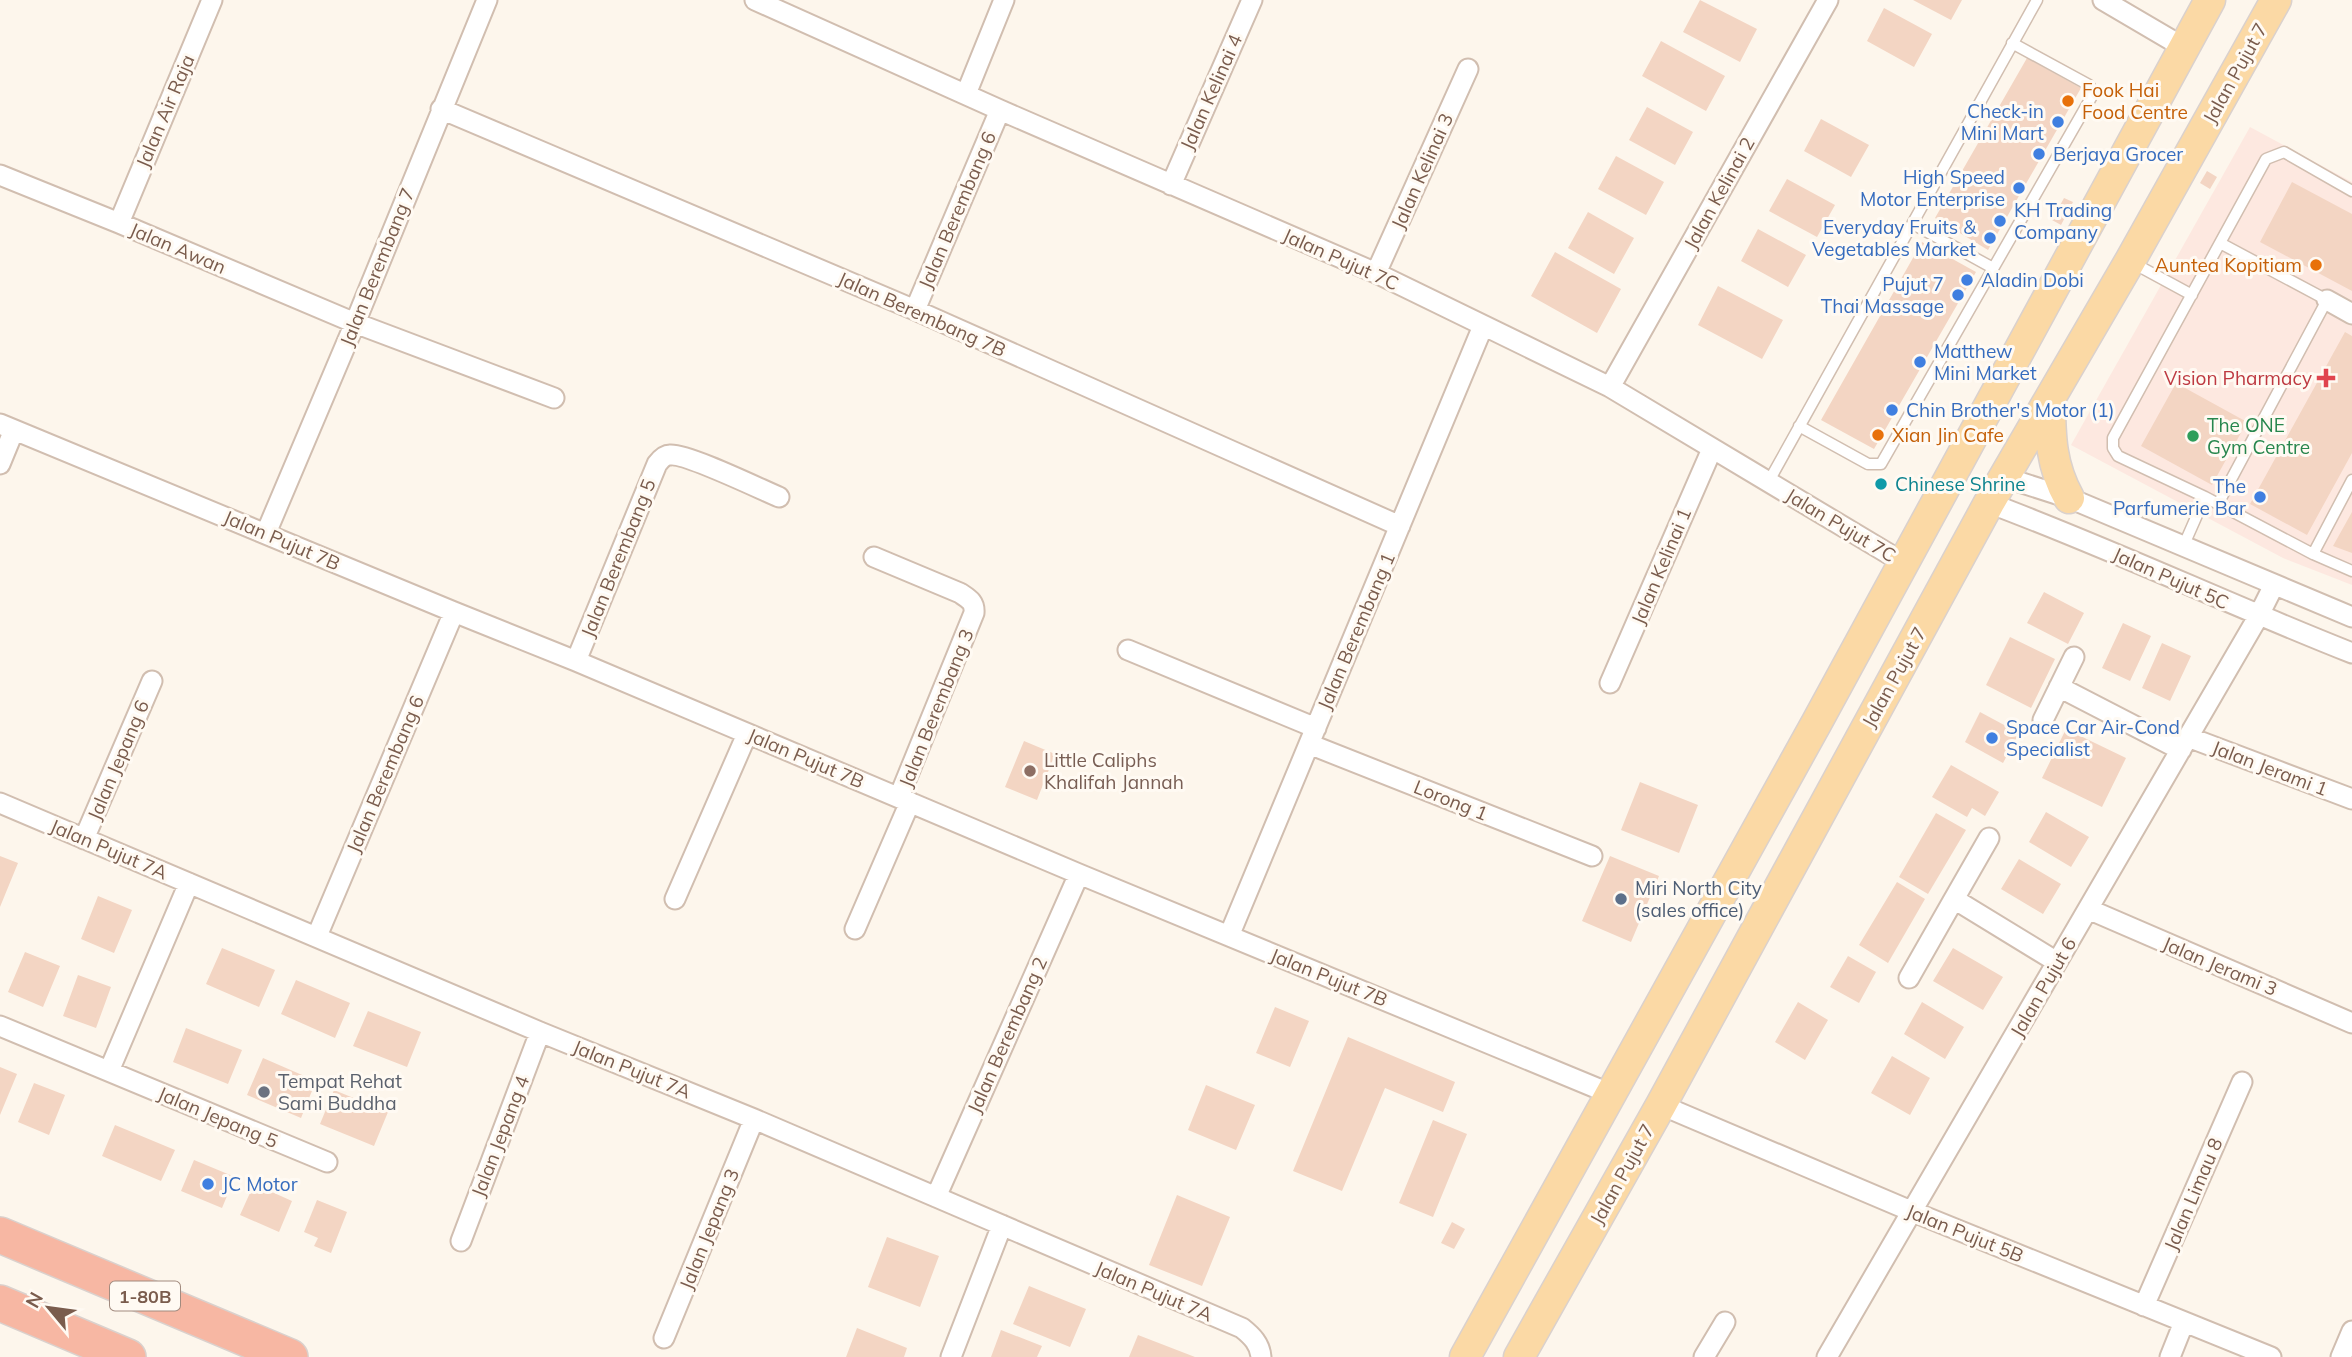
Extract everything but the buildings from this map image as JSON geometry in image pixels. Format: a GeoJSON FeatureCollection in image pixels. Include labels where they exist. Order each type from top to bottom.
{"type":"FeatureCollection","features":[{"type":"Feature","properties":{"kind":"highway","name":"1-80B"},"geometry":{"type":"LineString","coordinates":[[0,1235],[290,1357]]}},
{"type":"Feature","properties":{"kind":"highway"},"geometry":{"type":"LineString","coordinates":[[0,1303],[128,1357]]}},
{"type":"Feature","properties":{"kind":"main road"},"geometry":{"type":"LineString","coordinates":[[1465,1357],[1818,722],[2210,0]]}},
{"type":"Feature","properties":{"kind":"main road","name":"Jalan Pujut 7"},"geometry":{"type":"LineString","coordinates":[[1519,1357],[1661,1105],[1995,492],[2130,261],[2276,0]]}},
{"type":"Feature","properties":{"kind":"main road"},"geometry":{"type":"LineString","coordinates":[[2050,399],[2050,446],[2059,481],[2069,498]]}},
{"type":"Feature","properties":{"kind":"main road"},"geometry":{"type":"LineString","coordinates":[[1818,722],[1858,673],[1955,496],[1962,491],[1995,492]]}},
{"type":"Feature","properties":{"kind":"street","name":"Jalan Air Raja"},"geometry":{"type":"LineString","coordinates":[[119,223],[212,0]]}},
{"type":"Feature","properties":{"kind":"street","name":"Jalan Berembang 7"},"geometry":{"type":"LineString","coordinates":[[266,533],[488,0]]}},
{"type":"Feature","properties":{"kind":"street"},"geometry":{"type":"LineString","coordinates":[[966,94],[1004,0]]}},
{"type":"Feature","properties":{"kind":"street","name":"Jalan Kelinai 4"},"geometry":{"type":"LineString","coordinates":[[1171,185],[1252,0]]}},
{"type":"Feature","properties":{"kind":"street","name":"Jalan Kelinai 2"},"geometry":{"type":"LineString","coordinates":[[1610,387],[1828,0]]}},
{"type":"Feature","properties":{"kind":"street"},"geometry":{"type":"LineString","coordinates":[[2103,0],[2183,47]]}},
{"type":"Feature","properties":{"kind":"street","name":"Jalan Pujut 7C"},"geometry":{"type":"LineString","coordinates":[[762,1],[1000,110],[1376,273],[1610,387],[1904,563]]}},
{"type":"Feature","properties":{"kind":"street","name":"Jalan Kelinai 3"},"geometry":{"type":"LineString","coordinates":[[1376,273],[1468,69]]}},
{"type":"Feature","properties":{"kind":"street","name":"Jalan Berembang 7B"},"geometry":{"type":"LineString","coordinates":[[441,109],[915,310],[1400,526]]}},
{"type":"Feature","properties":{"kind":"street","name":"Jalan Berembang 6"},"geometry":{"type":"LineString","coordinates":[[915,310],[1000,110]]}},
{"type":"Feature","properties":{"kind":"street","name":"Jalan Awan"},"geometry":{"type":"LineString","coordinates":[[0,175],[355,323],[554,398]]}},
{"type":"Feature","properties":{"kind":"street"},"geometry":{"type":"LineString","coordinates":[[2327,300],[2352,314]]}},
{"type":"Feature","properties":{"kind":"street","name":"Jalan Berembang 1"},"geometry":{"type":"LineString","coordinates":[[1229,936],[1483,326]]}},
{"type":"Feature","properties":{"kind":"street"},"geometry":{"type":"LineString","coordinates":[[0,464],[7,427]]}},
{"type":"Feature","properties":{"kind":"street","name":"Jalan Pujut 7B"},"geometry":{"type":"LineString","coordinates":[[7,427],[576,661],[1079,874],[1611,1094]]}},
{"type":"Feature","properties":{"kind":"street","name":"Jalan Kelinai 1"},"geometry":{"type":"LineString","coordinates":[[1610,683],[1712,449]]}},
{"type":"Feature","properties":{"kind":"street","name":"Jalan Berembang 5"},"geometry":{"type":"LineString","coordinates":[[576,661],[662,457],[670,454],[688,459],[779,497]]}},
{"type":"Feature","properties":{"kind":"street","name":"Jalan Pujut 5C"},"geometry":{"type":"LineString","coordinates":[[1995,492],[2013,481],[2069,498],[2352,617]]}},
{"type":"Feature","properties":{"kind":"street","name":"Jalan Pujut 5C"},"geometry":{"type":"LineString","coordinates":[[1995,492],[2258,617],[2352,653]]}},
{"type":"Feature","properties":{"kind":"street"},"geometry":{"type":"LineString","coordinates":[[2172,577],[2183,547]]}},
{"type":"Feature","properties":{"kind":"street","name":"Jalan Berembang 3"},"geometry":{"type":"LineString","coordinates":[[874,557],[960,593],[975,606],[905,800]]}},
{"type":"Feature","properties":{"kind":"street","name":"Jalan Pujut 6"},"geometry":{"type":"LineString","coordinates":[[1827,1357],[2258,617],[2274,585]]}},
{"type":"Feature","properties":{"kind":"street","name":"Jalan Berembang 6"},"geometry":{"type":"LineString","coordinates":[[317,936],[454,612]]}},
{"type":"Feature","properties":{"kind":"street","name":"Lorong 1"},"geometry":{"type":"LineString","coordinates":[[1128,650],[1312,736],[1592,856]]}},
{"type":"Feature","properties":{"kind":"street"},"geometry":{"type":"LineString","coordinates":[[2043,720],[2074,657]]}},
{"type":"Feature","properties":{"kind":"street","name":"Jalan Jepang 6"},"geometry":{"type":"LineString","coordinates":[[84,839],[152,681]]}},
{"type":"Feature","properties":{"kind":"street","name":"Jalan Jerami 1"},"geometry":{"type":"LineString","coordinates":[[2059,687],[2184,743],[2352,800]]}},
{"type":"Feature","properties":{"kind":"street"},"geometry":{"type":"LineString","coordinates":[[675,899],[747,734]]}},
{"type":"Feature","properties":{"kind":"street"},"geometry":{"type":"LineString","coordinates":[[855,929],[905,800]]}},
{"type":"Feature","properties":{"kind":"street","name":"Jalan Pujut 7A"},"geometry":{"type":"LineString","coordinates":[[0,803],[754,1119],[1242,1328],[1263,1353]]}},
{"type":"Feature","properties":{"kind":"street"},"geometry":{"type":"LineString","coordinates":[[1909,978],[1989,838]]}},
{"type":"Feature","properties":{"kind":"street","name":"Jalan Berembang 2"},"geometry":{"type":"LineString","coordinates":[[936,1197],[1079,874]]}},
{"type":"Feature","properties":{"kind":"street"},"geometry":{"type":"LineString","coordinates":[[110,1071],[189,883]]}},
{"type":"Feature","properties":{"kind":"street"},"geometry":{"type":"LineString","coordinates":[[1954,900],[2057,962]]}},
{"type":"Feature","properties":{"kind":"street","name":"Jalan Jerami 3"},"geometry":{"type":"LineString","coordinates":[[2088,909],[2352,1023]]}},
{"type":"Feature","properties":{"kind":"street","name":"Jalan Jepang 5"},"geometry":{"type":"LineString","coordinates":[[0,1026],[327,1162]]}},
{"type":"Feature","properties":{"kind":"street","name":"Jalan Jepang 4"},"geometry":{"type":"LineString","coordinates":[[461,1241],[540,1031]]}},
{"type":"Feature","properties":{"kind":"street","name":"Jalan Limau 8"},"geometry":{"type":"LineString","coordinates":[[2144,1306],[2242,1082]]}},
{"type":"Feature","properties":{"kind":"street","name":"Jalan Pujut 5B"},"geometry":{"type":"LineString","coordinates":[[1661,1105],[1911,1211],[2272,1357]]}},
{"type":"Feature","properties":{"kind":"street","name":"Jalan Jepang 3"},"geometry":{"type":"LineString","coordinates":[[664,1338],[754,1119]]}},
{"type":"Feature","properties":{"kind":"street"},"geometry":{"type":"LineString","coordinates":[[951,1357],[1002,1225]]}},
{"type":"Feature","properties":{"kind":"street"},"geometry":{"type":"LineString","coordinates":[[1706,1356],[1726,1322]]}},
{"type":"Feature","properties":{"kind":"street"},"geometry":{"type":"LineString","coordinates":[[2170,1357],[2184,1322]]}},
{"type":"Feature","properties":{"kind":"street"},"geometry":{"type":"LineString","coordinates":[[2341,1357],[2352,1331]]}},
{"type":"Feature","properties":{"kind":"lane"},"geometry":{"type":"LineString","coordinates":[[1769,481],[2037,0]]}},
{"type":"Feature","properties":{"kind":"lane"},"geometry":{"type":"LineString","coordinates":[[1799,426],[1868,464],[1881,464],[2092,96],[2093,91],[2089,85],[2012,43]]}},
{"type":"Feature","properties":{"kind":"lane"},"geometry":{"type":"LineString","coordinates":[[2352,191],[2284,152],[2266,159],[2113,438],[2113,448],[2118,456],[2352,571]]}},
{"type":"Feature","properties":{"kind":"lane"},"geometry":{"type":"LineString","coordinates":[[1913,224],[1993,268]]}},
{"type":"Feature","properties":{"kind":"lane"},"geometry":{"type":"LineString","coordinates":[[2218,504],[2327,300],[2220,243]]}},
{"type":"Feature","properties":{"kind":"lane"},"geometry":{"type":"LineString","coordinates":[[2130,261],[2192,295]]}},
{"type":"Feature","properties":{"kind":"lane"},"geometry":{"type":"LineString","coordinates":[[2313,554],[2352,480]]}},
{"type":"Feature","properties":{"kind":"lane"},"geometry":{"type":"LineString","coordinates":[[2183,547],[2204,497]]}},
{"type":"Feature","properties":{"kind":"shaded area"},"geometry":{"type":"Polygon","coordinates":[[[2250,127],[2352,182],[2352,585],[2283,558],[2071,445],[2250,127]]]}},
{"type":"Feature","properties":{"kind":"place","name":"Fook Hai Food Centre"},"geometry":{"type":"Point","coordinates":[2068,101]}},
{"type":"Feature","properties":{"kind":"place","name":"Check-in Mini Mart"},"geometry":{"type":"Point","coordinates":[2058,122]}},
{"type":"Feature","properties":{"kind":"place","name":"Berjaya Grocer"},"geometry":{"type":"Point","coordinates":[2039,154]}},
{"type":"Feature","properties":{"kind":"place","name":"High Speed Motor Enterprise"},"geometry":{"type":"Point","coordinates":[2019,188]}},
{"type":"Feature","properties":{"kind":"place","name":"KH Trading Company"},"geometry":{"type":"Point","coordinates":[2000,221]}},
{"type":"Feature","properties":{"kind":"place","name":"Everyday Fruits & Vegetables Market"},"geometry":{"type":"Point","coordinates":[1990,238]}},
{"type":"Feature","properties":{"kind":"place","name":"Auntea Kopitiam"},"geometry":{"type":"Point","coordinates":[2316,265]}},
{"type":"Feature","properties":{"kind":"place","name":"Aladin Dobi"},"geometry":{"type":"Point","coordinates":[1967,280]}},
{"type":"Feature","properties":{"kind":"place","name":"Pujut 7 Thai Massage"},"geometry":{"type":"Point","coordinates":[1958,295]}},
{"type":"Feature","properties":{"kind":"place","name":"Matthew Mini Market"},"geometry":{"type":"Point","coordinates":[1920,362]}},
{"type":"Feature","properties":{"kind":"place","name":"Vision Pharmacy"},"geometry":{"type":"Point","coordinates":[2326,378]}},
{"type":"Feature","properties":{"kind":"place","name":"Chin Brother's Motor (1)"},"geometry":{"type":"Point","coordinates":[1892,410]}},
{"type":"Feature","properties":{"kind":"place","name":"Xian Jin Cafe"},"geometry":{"type":"Point","coordinates":[1878,435]}},
{"type":"Feature","properties":{"kind":"place","name":"The ONE Gym Centre"},"geometry":{"type":"Point","coordinates":[2193,436]}},
{"type":"Feature","properties":{"kind":"place","name":"Chinese Shrine"},"geometry":{"type":"Point","coordinates":[1881,484]}},
{"type":"Feature","properties":{"kind":"place","name":"The Parfumerie Bar"},"geometry":{"type":"Point","coordinates":[2260,497]}},
{"type":"Feature","properties":{"kind":"place","name":"Space Car Air-Cond Specialist"},"geometry":{"type":"Point","coordinates":[1992,738]}},
{"type":"Feature","properties":{"kind":"place","name":"Little Caliphs Khalifah Jannah"},"geometry":{"type":"Point","coordinates":[1030,771]}},
{"type":"Feature","properties":{"kind":"place","name":"Miri North City (sales office)"},"geometry":{"type":"Point","coordinates":[1621,899]}},
{"type":"Feature","properties":{"kind":"place","name":"Tempat Rehat Sami Buddha"},"geometry":{"type":"Point","coordinates":[264,1092]}},
{"type":"Feature","properties":{"kind":"place","name":"JC Motor"},"geometry":{"type":"Point","coordinates":[208,1184]}}]}
